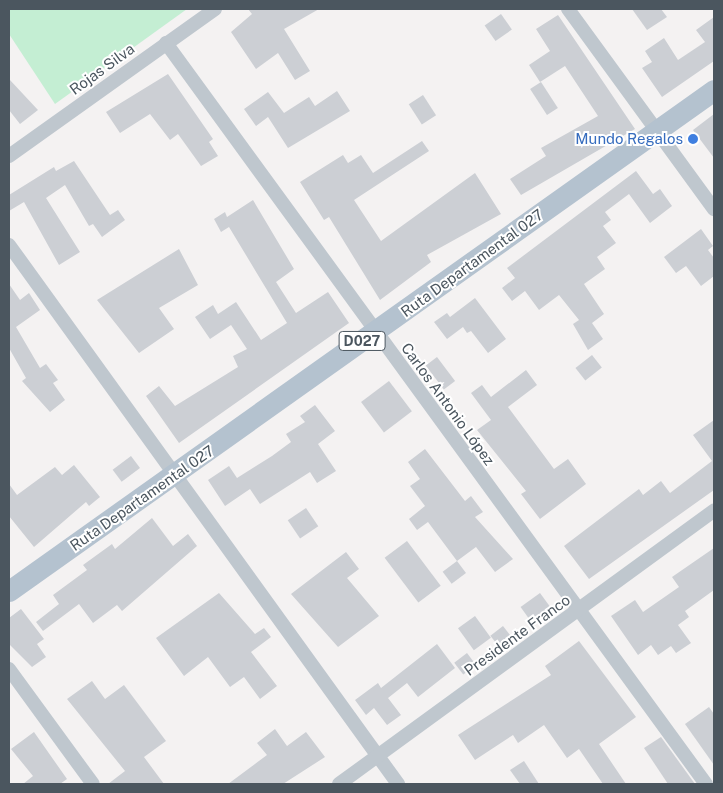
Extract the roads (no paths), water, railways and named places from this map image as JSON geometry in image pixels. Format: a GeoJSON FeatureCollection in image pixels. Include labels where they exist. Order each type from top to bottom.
{"type":"FeatureCollection","features":[{"type":"Feature","properties":{"kind":"main road","name":"Ruta Departamental 027"},"geometry":{"type":"LineString","coordinates":[[9,591],[173,477],[714,90]]}},
{"type":"Feature","properties":{"kind":"street","name":"Rojas Silva"},"geometry":{"type":"LineString","coordinates":[[9,156],[215,9]]}},
{"type":"Feature","properties":{"kind":"street"},"geometry":{"type":"LineString","coordinates":[[568,9],[714,209]]}},
{"type":"Feature","properties":{"kind":"street","name":"Carlos Antonio López"},"geometry":{"type":"LineString","coordinates":[[166,43],[706,784]]}},
{"type":"Feature","properties":{"kind":"street"},"geometry":{"type":"LineString","coordinates":[[9,245],[173,477],[398,784]]}},
{"type":"Feature","properties":{"kind":"street","name":"Presidente Franco"},"geometry":{"type":"LineString","coordinates":[[339,784],[714,511]]}},
{"type":"Feature","properties":{"kind":"street"},"geometry":{"type":"LineString","coordinates":[[9,669],[93,784]]}},
{"type":"Feature","properties":{"kind":"place","name":"Mundo Regalos"},"geometry":{"type":"Point","coordinates":[693,139]}}]}
